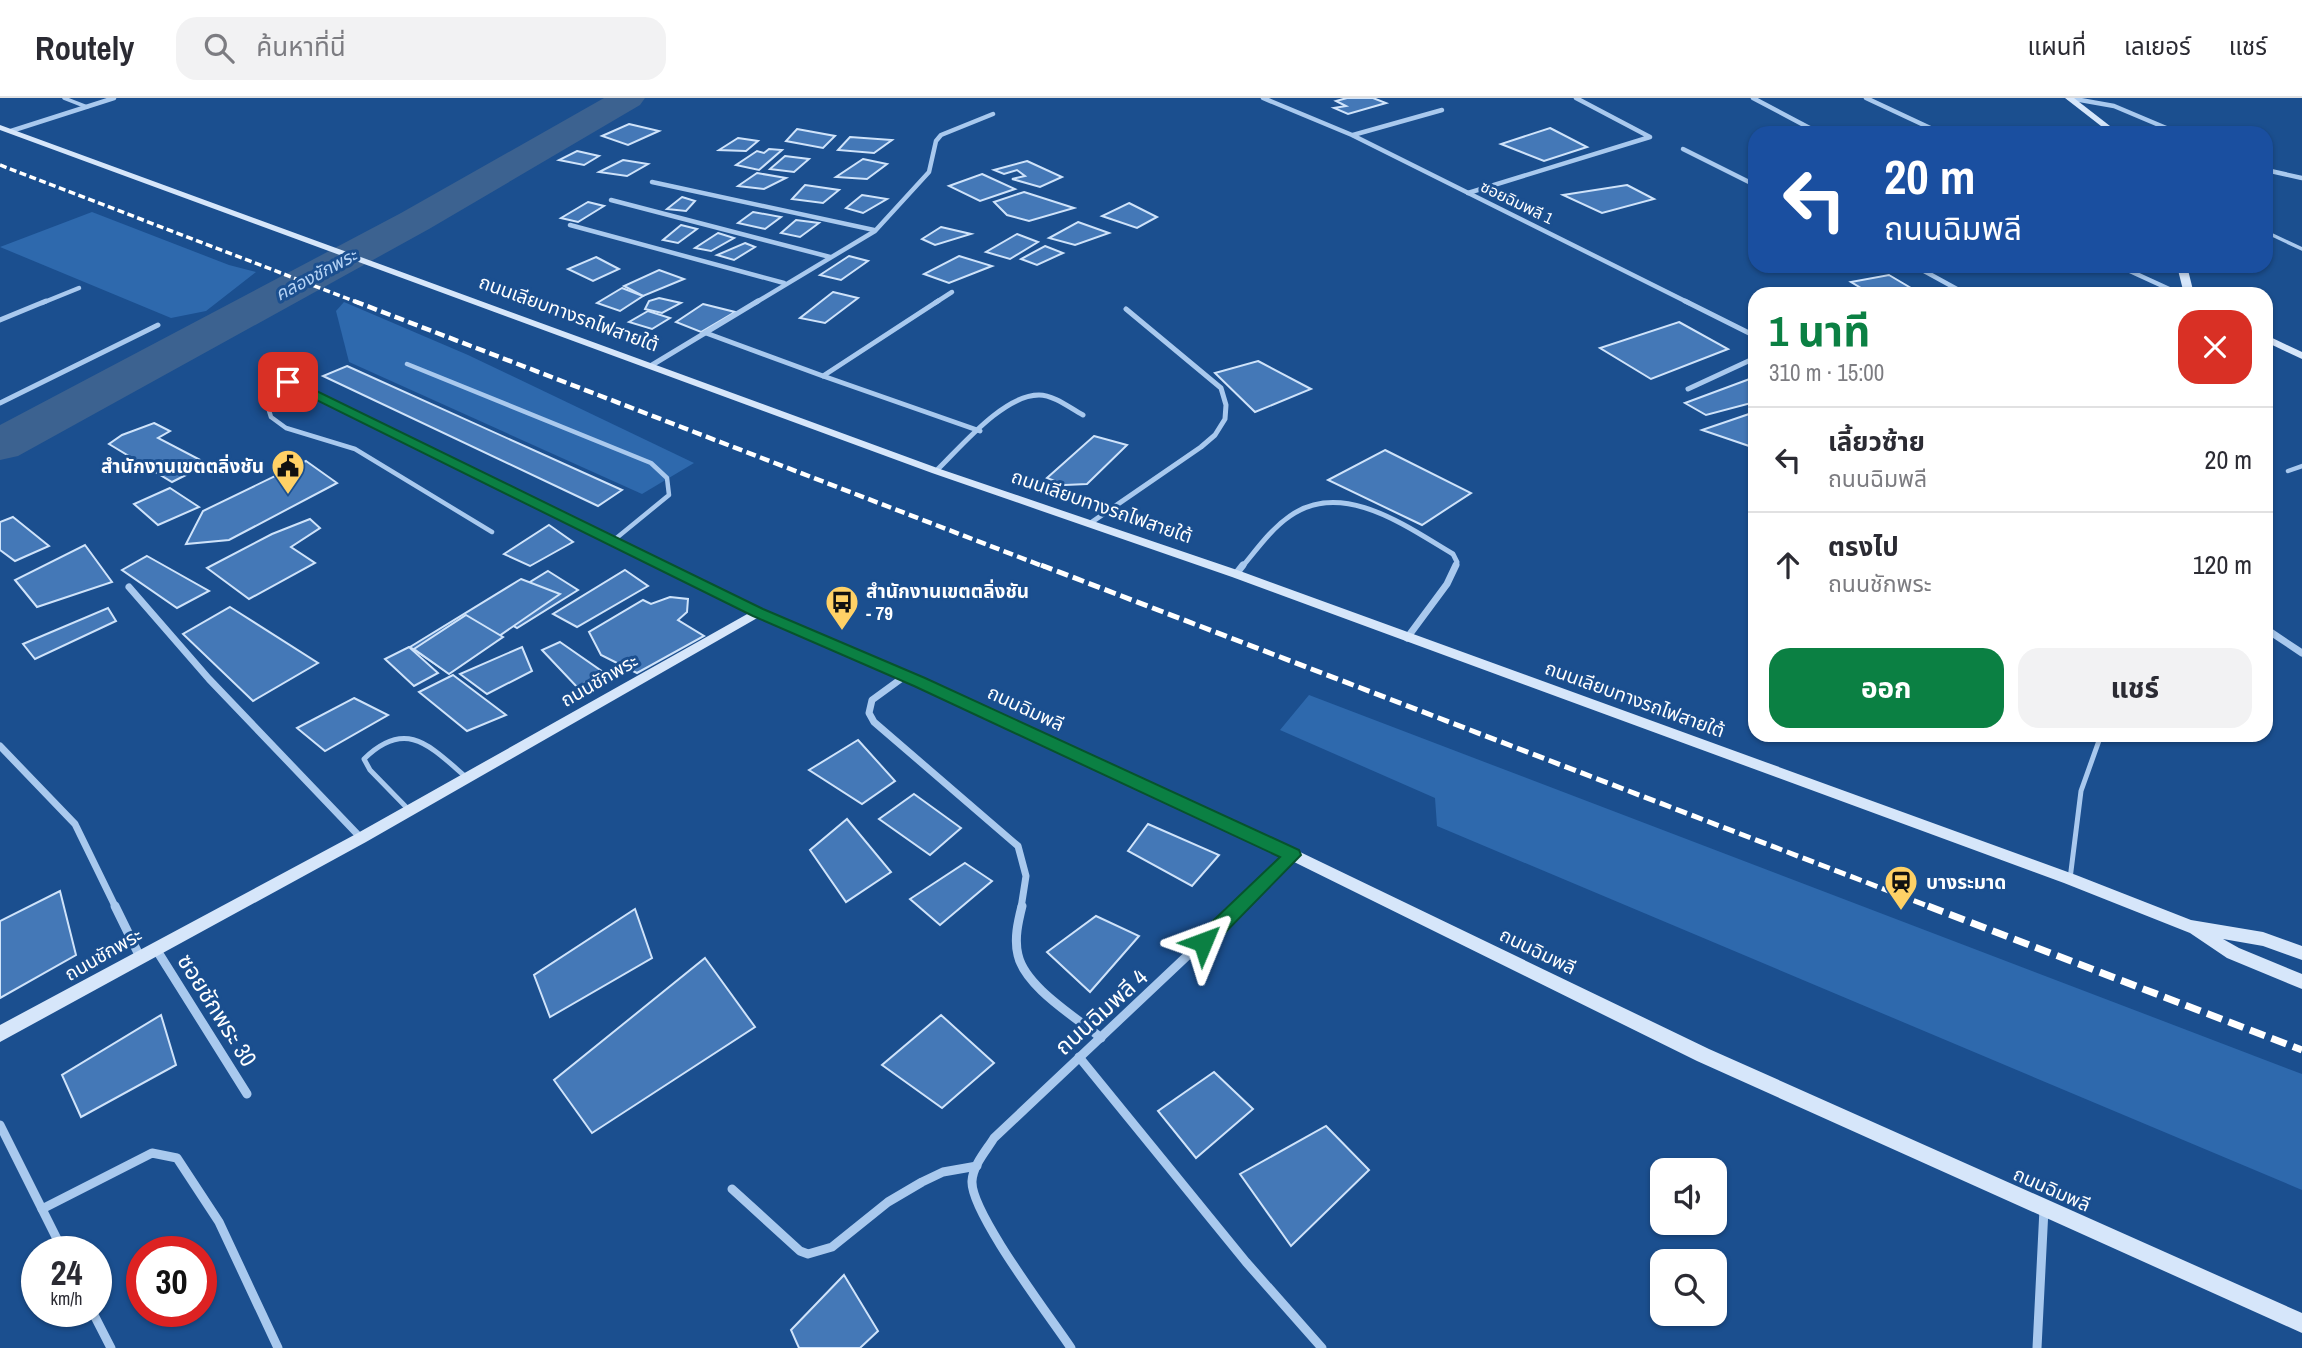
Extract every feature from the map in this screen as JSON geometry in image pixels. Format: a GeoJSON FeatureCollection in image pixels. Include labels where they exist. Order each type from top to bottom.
{"type":"FeatureCollection","features":[{"type":"Feature","properties":{"kind":"main road"},"geometry":{"type":"LineString","coordinates":[[2069,98],[2106,126]]}},
{"type":"Feature","properties":{"kind":"main road","name":"ถนนเลียบทางรถไฟสายใต้"},"geometry":{"type":"LineString","coordinates":[[0,127],[936,471],[1236,574],[1407,639],[2070,879],[2190,926],[2263,939],[2302,953]]}},
{"type":"Feature","properties":{"kind":"main road"},"geometry":{"type":"LineString","coordinates":[[2273,342],[2302,356]]}},
{"type":"Feature","properties":{"kind":"main road","name":"ถนนฉิมพลี"},"geometry":{"type":"LineString","coordinates":[[758,612],[905,676],[1293,855],[1703,1055],[2302,1324]]}},
{"type":"Feature","properties":{"kind":"main road","name":"ถนนชักพระ"},"geometry":{"type":"LineString","coordinates":[[0,1034],[155,947],[361,838],[758,612]]}},
{"type":"Feature","properties":{"kind":"main road","name":"ถนนเลียบทางรถไฟสายใต้"},"geometry":{"type":"LineString","coordinates":[[2190,926],[2233,954],[2302,982]]}},
{"type":"Feature","properties":{"kind":"street"},"geometry":{"type":"LineString","coordinates":[[11,131],[114,98]]}},
{"type":"Feature","properties":{"kind":"street","name":"ซอยฉิมพลี 1"},"geometry":{"type":"LineString","coordinates":[[1264,98],[1352,135],[1748,333]]}},
{"type":"Feature","properties":{"kind":"street"},"geometry":{"type":"LineString","coordinates":[[1467,193],[1649,139],[1645,132],[1576,98]]}},
{"type":"Feature","properties":{"kind":"street"},"geometry":{"type":"LineString","coordinates":[[1753,98],[1806,126]]}},
{"type":"Feature","properties":{"kind":"street"},"geometry":{"type":"LineString","coordinates":[[1866,98],[1926,126]]}},
{"type":"Feature","properties":{"kind":"street"},"geometry":{"type":"LineString","coordinates":[[2069,98],[2114,106],[2161,126]]}},
{"type":"Feature","properties":{"kind":"street"},"geometry":{"type":"LineString","coordinates":[[1352,135],[1442,110]]}},
{"type":"Feature","properties":{"kind":"street"},"geometry":{"type":"LineString","coordinates":[[648,364],[706,333],[784,283],[875,231],[912,194],[929,172],[936,141],[941,135],[993,114]]}},
{"type":"Feature","properties":{"kind":"street"},"geometry":{"type":"LineString","coordinates":[[1683,149],[1748,182]]}},
{"type":"Feature","properties":{"kind":"street"},"geometry":{"type":"LineString","coordinates":[[2273,172],[2302,178]]}},
{"type":"Feature","properties":{"kind":"street"},"geometry":{"type":"LineString","coordinates":[[652,182],[875,231]]}},
{"type":"Feature","properties":{"kind":"street"},"geometry":{"type":"LineString","coordinates":[[611,200],[831,257]]}},
{"type":"Feature","properties":{"kind":"street"},"geometry":{"type":"LineString","coordinates":[[570,225],[784,283]]}},
{"type":"Feature","properties":{"kind":"street"},"geometry":{"type":"LineString","coordinates":[[1928,273],[1953,287]]}},
{"type":"Feature","properties":{"kind":"street"},"geometry":{"type":"LineString","coordinates":[[2134,273],[2165,287]]}},
{"type":"Feature","properties":{"kind":"street"},"geometry":{"type":"LineString","coordinates":[[0,320],[79,288]]}},
{"type":"Feature","properties":{"kind":"street"},"geometry":{"type":"LineString","coordinates":[[823,376],[952,292]]}},
{"type":"Feature","properties":{"kind":"street"},"geometry":{"type":"LineString","coordinates":[[1088,524],[1197,449],[1222,426],[1228,405],[1221,388],[1126,309]]}},
{"type":"Feature","properties":{"kind":"street"},"geometry":{"type":"LineString","coordinates":[[0,403],[158,325]]}},
{"type":"Feature","properties":{"kind":"street"},"geometry":{"type":"LineString","coordinates":[[706,333],[980,431]]}},
{"type":"Feature","properties":{"kind":"street"},"geometry":{"type":"LineString","coordinates":[[1688,389],[1748,361]]}},
{"type":"Feature","properties":{"kind":"street"},"geometry":{"type":"LineString","coordinates":[[936,471],[1011,403],[1028,395],[1042,395],[1083,415]]}},
{"type":"Feature","properties":{"kind":"street"},"geometry":{"type":"LineString","coordinates":[[1236,574],[1292,514],[1314,503],[1345,502],[1382,515],[1453,554],[1457,562],[1447,584],[1407,639]]}},
{"type":"Feature","properties":{"kind":"street"},"geometry":{"type":"LineString","coordinates":[[128,587],[209,679],[361,838]]}},
{"type":"Feature","properties":{"kind":"street"},"geometry":{"type":"LineString","coordinates":[[2273,634],[2302,653]]}},
{"type":"Feature","properties":{"kind":"street"},"geometry":{"type":"LineString","coordinates":[[905,676],[872,700],[869,713],[874,722],[1018,846],[1027,862],[1015,951],[1022,969],[1101,1038]]}},
{"type":"Feature","properties":{"kind":"street"},"geometry":{"type":"LineString","coordinates":[[0,746],[75,824],[140,957]]}},
{"type":"Feature","properties":{"kind":"street","name":"ถนนฉิมพลี 4"},"geometry":{"type":"LineString","coordinates":[[977,1166],[994,1138],[1293,855]]}},
{"type":"Feature","properties":{"kind":"street","name":"ซอยชักพระ 30"},"geometry":{"type":"LineString","coordinates":[[155,947],[247,1094]]}},
{"type":"Feature","properties":{"kind":"street"},"geometry":{"type":"LineString","coordinates":[[1079,1057],[1246,1262],[1322,1348]]}},
{"type":"Feature","properties":{"kind":"street"},"geometry":{"type":"LineString","coordinates":[[0,1125],[56,1236]]}},
{"type":"Feature","properties":{"kind":"street"},"geometry":{"type":"LineString","coordinates":[[42,1209],[152,1153],[177,1158],[219,1222],[278,1348]]}},
{"type":"Feature","properties":{"kind":"street"},"geometry":{"type":"LineString","coordinates":[[732,1189],[800,1251],[808,1254],[832,1247],[888,1202],[943,1171],[977,1166],[972,1186],[987,1219],[1071,1348]]}},
{"type":"Feature","properties":{"kind":"street"},"geometry":{"type":"LineString","coordinates":[[2037,1348],[2044,1209]]}},
{"type":"Feature","properties":{"kind":"street"},"geometry":{"type":"LineString","coordinates":[[101,1327],[111,1348]]}},
{"type":"Feature","properties":{"kind":"lane"},"geometry":{"type":"LineString","coordinates":[[64,98],[87,107]]}},
{"type":"Feature","properties":{"kind":"lane"},"geometry":{"type":"LineString","coordinates":[[2273,235],[2302,249]]}},
{"type":"Feature","properties":{"kind":"lane"},"geometry":{"type":"LineString","coordinates":[[407,364],[651,463],[667,478],[669,495],[614,540]]}},
{"type":"Feature","properties":{"kind":"lane"},"geometry":{"type":"LineString","coordinates":[[288,382],[758,612]]}},
{"type":"Feature","properties":{"kind":"lane"},"geometry":{"type":"LineString","coordinates":[[265,398],[271,417],[286,428],[355,449],[492,531]]}},
{"type":"Feature","properties":{"kind":"lane"},"geometry":{"type":"LineString","coordinates":[[2288,471],[2302,466]]}},
{"type":"Feature","properties":{"kind":"lane"},"geometry":{"type":"LineString","coordinates":[[409,810],[370,771],[364,760],[378,743],[401,735],[423,741],[467,778]]}},
{"type":"Feature","properties":{"kind":"lane"},"geometry":{"type":"LineString","coordinates":[[2070,879],[2081,791],[2098,742]]}},
{"type":"Feature","properties":{"kind":"shaded area"},"geometry":{"type":"Polygon","coordinates":[[[92,212],[229,265],[256,272],[206,311],[171,318],[0,247],[92,212]]]}},
{"type":"Feature","properties":{"kind":"shaded area"},"geometry":{"type":"Polygon","coordinates":[[[344,302],[468,355],[694,463],[642,494],[349,362],[336,311],[344,302]]]}},
{"type":"Feature","properties":{"kind":"shaded area"},"geometry":{"type":"Polygon","coordinates":[[[1309,695],[2302,1074],[2302,1190],[1437,826],[1435,798],[1280,730],[1309,695]]]}},
{"type":"Feature","properties":{"kind":"building"},"geometry":{"type":"Polygon","coordinates":[[[1347,98],[1373,98],[1386,103],[1348,114],[1334,108],[1346,106],[1336,101],[1347,98]]]}},
{"type":"Feature","properties":{"kind":"building"},"geometry":{"type":"Polygon","coordinates":[[[629,124],[659,131],[628,145],[602,136],[629,124]]]}},
{"type":"Feature","properties":{"kind":"building"},"geometry":{"type":"Polygon","coordinates":[[[1550,128],[1587,147],[1544,161],[1501,144],[1550,128]]]}},
{"type":"Feature","properties":{"kind":"building"},"geometry":{"type":"Polygon","coordinates":[[[797,129],[835,136],[823,148],[786,141],[797,129]]]}},
{"type":"Feature","properties":{"kind":"building"},"geometry":{"type":"Polygon","coordinates":[[[850,137],[892,140],[874,153],[838,150],[850,137]]]}},
{"type":"Feature","properties":{"kind":"building"},"geometry":{"type":"Polygon","coordinates":[[[738,138],[758,141],[746,151],[719,150],[738,138]]]}},
{"type":"Feature","properties":{"kind":"building"},"geometry":{"type":"Polygon","coordinates":[[[769,149],[782,150],[759,170],[736,165],[757,151],[764,153],[769,149]]]}},
{"type":"Feature","properties":{"kind":"building"},"geometry":{"type":"Polygon","coordinates":[[[577,151],[599,156],[584,165],[559,160],[577,151]]]}},
{"type":"Feature","properties":{"kind":"building"},"geometry":{"type":"Polygon","coordinates":[[[785,156],[809,159],[794,172],[770,169],[785,156]]]}},
{"type":"Feature","properties":{"kind":"building"},"geometry":{"type":"Polygon","coordinates":[[[863,159],[887,164],[867,179],[836,177],[863,159]]]}},
{"type":"Feature","properties":{"kind":"building"},"geometry":{"type":"Polygon","coordinates":[[[623,160],[648,164],[627,176],[599,172],[623,160]]]}},
{"type":"Feature","properties":{"kind":"building"},"geometry":{"type":"Polygon","coordinates":[[[1027,161],[1062,177],[1040,187],[1012,179],[1025,176],[1017,170],[1004,174],[994,170],[1027,161]]]}},
{"type":"Feature","properties":{"kind":"building"},"geometry":{"type":"Polygon","coordinates":[[[757,173],[786,178],[764,189],[738,186],[757,173]]]}},
{"type":"Feature","properties":{"kind":"building"},"geometry":{"type":"Polygon","coordinates":[[[982,174],[1015,189],[980,201],[949,186],[982,174]]]}},
{"type":"Feature","properties":{"kind":"building"},"geometry":{"type":"Polygon","coordinates":[[[805,185],[839,190],[823,203],[792,199],[805,185]]]}},
{"type":"Feature","properties":{"kind":"building"},"geometry":{"type":"Polygon","coordinates":[[[1627,185],[1654,199],[1602,213],[1563,195],[1627,185]]]}},
{"type":"Feature","properties":{"kind":"building"},"geometry":{"type":"Polygon","coordinates":[[[1024,192],[1074,208],[1029,221],[1007,215],[994,202],[1024,192]]]}},
{"type":"Feature","properties":{"kind":"building"},"geometry":{"type":"Polygon","coordinates":[[[862,195],[887,199],[863,213],[846,208],[862,195]]]}},
{"type":"Feature","properties":{"kind":"building"},"geometry":{"type":"Polygon","coordinates":[[[682,197],[695,201],[686,211],[667,209],[682,197]]]}},
{"type":"Feature","properties":{"kind":"building"},"geometry":{"type":"Polygon","coordinates":[[[588,202],[604,206],[578,222],[561,218],[588,202]]]}},
{"type":"Feature","properties":{"kind":"building"},"geometry":{"type":"Polygon","coordinates":[[[1129,203],[1157,217],[1137,228],[1102,216],[1129,203]]]}},
{"type":"Feature","properties":{"kind":"building"},"geometry":{"type":"Polygon","coordinates":[[[753,212],[781,217],[765,229],[738,223],[753,212]]]}},
{"type":"Feature","properties":{"kind":"building"},"geometry":{"type":"Polygon","coordinates":[[[796,220],[819,223],[800,237],[781,233],[796,220]]]}},
{"type":"Feature","properties":{"kind":"building"},"geometry":{"type":"Polygon","coordinates":[[[1078,222],[1109,233],[1075,245],[1049,238],[1078,222]]]}},
{"type":"Feature","properties":{"kind":"building"},"geometry":{"type":"Polygon","coordinates":[[[681,225],[697,229],[678,243],[663,240],[681,225]]]}},
{"type":"Feature","properties":{"kind":"building"},"geometry":{"type":"Polygon","coordinates":[[[941,227],[971,234],[935,245],[922,239],[941,227]]]}},
{"type":"Feature","properties":{"kind":"building"},"geometry":{"type":"Polygon","coordinates":[[[718,233],[734,238],[711,251],[695,248],[718,233]]]}},
{"type":"Feature","properties":{"kind":"building"},"geometry":{"type":"Polygon","coordinates":[[[1017,234],[1038,242],[1010,259],[986,252],[1017,234]]]}},
{"type":"Feature","properties":{"kind":"building"},"geometry":{"type":"Polygon","coordinates":[[[745,243],[755,247],[734,260],[717,255],[745,243]]]}},
{"type":"Feature","properties":{"kind":"building"},"geometry":{"type":"Polygon","coordinates":[[[1045,246],[1063,253],[1037,265],[1021,259],[1045,246]]]}},
{"type":"Feature","properties":{"kind":"building"},"geometry":{"type":"Polygon","coordinates":[[[849,256],[868,261],[841,280],[820,275],[849,256]]]}},
{"type":"Feature","properties":{"kind":"building"},"geometry":{"type":"Polygon","coordinates":[[[959,256],[992,266],[949,283],[924,274],[959,256]]]}},
{"type":"Feature","properties":{"kind":"building"},"geometry":{"type":"Polygon","coordinates":[[[596,257],[619,269],[593,281],[568,269],[596,257]]]}},
{"type":"Feature","properties":{"kind":"building"},"geometry":{"type":"Polygon","coordinates":[[[659,270],[684,279],[643,296],[624,286],[659,270]]]}},
{"type":"Feature","properties":{"kind":"building"},"geometry":{"type":"Polygon","coordinates":[[[1889,275],[1909,287],[1859,287],[1851,282],[1889,275]]]}},
{"type":"Feature","properties":{"kind":"building"},"geometry":{"type":"Polygon","coordinates":[[[622,288],[643,296],[620,311],[597,303],[622,288]]]}},
{"type":"Feature","properties":{"kind":"building"},"geometry":{"type":"Polygon","coordinates":[[[833,292],[858,298],[825,323],[800,318],[833,292]]]}},
{"type":"Feature","properties":{"kind":"building"},"geometry":{"type":"Polygon","coordinates":[[[659,298],[681,303],[662,313],[645,309],[649,301],[659,298]]]}},
{"type":"Feature","properties":{"kind":"building"},"geometry":{"type":"Polygon","coordinates":[[[703,304],[735,312],[701,332],[676,322],[703,304]]]}},
{"type":"Feature","properties":{"kind":"building"},"geometry":{"type":"Polygon","coordinates":[[[648,311],[670,318],[652,329],[629,322],[648,311]]]}},
{"type":"Feature","properties":{"kind":"building"},"geometry":{"type":"Polygon","coordinates":[[[1679,322],[1728,349],[1651,379],[1600,348],[1679,322]]]}},
{"type":"Feature","properties":{"kind":"building"},"geometry":{"type":"Polygon","coordinates":[[[1258,361],[1311,389],[1255,412],[1215,373],[1258,361]]]}},
{"type":"Feature","properties":{"kind":"building"},"geometry":{"type":"Polygon","coordinates":[[[347,366],[622,490],[598,506],[323,376],[347,366]]]}},
{"type":"Feature","properties":{"kind":"building"},"geometry":{"type":"Polygon","coordinates":[[[1748,380],[1748,404],[1706,415],[1685,403],[1748,380]]]}},
{"type":"Feature","properties":{"kind":"building"},"geometry":{"type":"Polygon","coordinates":[[[1748,414],[1748,446],[1702,430],[1748,414]]]}},
{"type":"Feature","properties":{"kind":"building"},"geometry":{"type":"Polygon","coordinates":[[[154,423],[170,431],[158,438],[208,464],[172,482],[109,444],[122,435],[154,423]]]}},
{"type":"Feature","properties":{"kind":"building"},"geometry":{"type":"Polygon","coordinates":[[[1094,436],[1127,445],[1087,484],[1065,485],[1047,478],[1094,436]]]}},
{"type":"Feature","properties":{"kind":"building"},"geometry":{"type":"Polygon","coordinates":[[[1385,450],[1471,493],[1422,525],[1328,480],[1385,450]]]}},
{"type":"Feature","properties":{"kind":"building"},"geometry":{"type":"Polygon","coordinates":[[[306,461],[337,483],[229,540],[186,544],[203,511],[306,461]]]}},
{"type":"Feature","properties":{"kind":"building"},"geometry":{"type":"Polygon","coordinates":[[[170,488],[199,507],[158,525],[134,504],[170,488]]]}},
{"type":"Feature","properties":{"kind":"building"},"geometry":{"type":"Polygon","coordinates":[[[13,517],[49,546],[15,561],[0,550],[0,522],[13,517]]]}},
{"type":"Feature","properties":{"kind":"building"},"geometry":{"type":"Polygon","coordinates":[[[310,519],[320,528],[291,547],[315,563],[249,599],[207,568],[272,534],[310,519]]]}},
{"type":"Feature","properties":{"kind":"building"},"geometry":{"type":"Polygon","coordinates":[[[549,525],[573,542],[530,566],[504,554],[549,525]]]}},
{"type":"Feature","properties":{"kind":"building"},"geometry":{"type":"Polygon","coordinates":[[[85,545],[112,582],[37,607],[15,580],[85,545]]]}},
{"type":"Feature","properties":{"kind":"building"},"geometry":{"type":"Polygon","coordinates":[[[147,556],[209,591],[177,608],[122,570],[147,556]]]}},
{"type":"Feature","properties":{"kind":"building"},"geometry":{"type":"Polygon","coordinates":[[[625,570],[648,586],[577,627],[553,614],[625,570]]]}},
{"type":"Feature","properties":{"kind":"building"},"geometry":{"type":"Polygon","coordinates":[[[548,571],[578,590],[517,628],[486,609],[548,571]]]}},
{"type":"Feature","properties":{"kind":"building"},"geometry":{"type":"Polygon","coordinates":[[[521,579],[560,594],[447,672],[410,647],[521,579]]]}},
{"type":"Feature","properties":{"kind":"building"},"geometry":{"type":"Polygon","coordinates":[[[670,597],[688,599],[687,612],[678,620],[704,636],[637,673],[601,655],[589,632],[643,600],[651,604],[670,597]]]}},
{"type":"Feature","properties":{"kind":"building"},"geometry":{"type":"Polygon","coordinates":[[[230,607],[318,663],[253,701],[183,634],[230,607]]]}},
{"type":"Feature","properties":{"kind":"building"},"geometry":{"type":"Polygon","coordinates":[[[108,608],[116,621],[35,659],[23,644],[108,608]]]}},
{"type":"Feature","properties":{"kind":"building"},"geometry":{"type":"Polygon","coordinates":[[[466,615],[503,637],[449,674],[414,649],[466,615]]]}},
{"type":"Feature","properties":{"kind":"building"},"geometry":{"type":"Polygon","coordinates":[[[560,642],[603,672],[577,687],[542,650],[560,642]]]}},
{"type":"Feature","properties":{"kind":"building"},"geometry":{"type":"Polygon","coordinates":[[[409,647],[438,673],[414,686],[385,659],[409,647]]]}},
{"type":"Feature","properties":{"kind":"building"},"geometry":{"type":"Polygon","coordinates":[[[522,647],[532,671],[487,694],[460,674],[522,647]]]}},
{"type":"Feature","properties":{"kind":"building"},"geometry":{"type":"Polygon","coordinates":[[[453,675],[506,715],[467,731],[419,692],[453,675]]]}},
{"type":"Feature","properties":{"kind":"building"},"geometry":{"type":"Polygon","coordinates":[[[354,698],[388,715],[325,751],[297,728],[354,698]]]}},
{"type":"Feature","properties":{"kind":"building"},"geometry":{"type":"Polygon","coordinates":[[[858,740],[895,781],[862,804],[809,770],[858,740]]]}},
{"type":"Feature","properties":{"kind":"building"},"geometry":{"type":"Polygon","coordinates":[[[914,794],[961,828],[930,855],[879,819],[914,794]]]}},
{"type":"Feature","properties":{"kind":"building"},"geometry":{"type":"Polygon","coordinates":[[[847,819],[891,872],[846,902],[810,850],[847,819]]]}},
{"type":"Feature","properties":{"kind":"building"},"geometry":{"type":"Polygon","coordinates":[[[1148,824],[1219,855],[1192,886],[1128,851],[1148,824]]]}},
{"type":"Feature","properties":{"kind":"building"},"geometry":{"type":"Polygon","coordinates":[[[965,863],[992,881],[940,925],[910,899],[965,863]]]}},
{"type":"Feature","properties":{"kind":"building"},"geometry":{"type":"Polygon","coordinates":[[[60,891],[76,955],[0,998],[0,921],[60,891]]]}},
{"type":"Feature","properties":{"kind":"building"},"geometry":{"type":"Polygon","coordinates":[[[635,909],[652,958],[550,1017],[534,975],[635,909]]]}},
{"type":"Feature","properties":{"kind":"building"},"geometry":{"type":"Polygon","coordinates":[[[1096,916],[1139,936],[1090,992],[1047,952],[1096,916]]]}},
{"type":"Feature","properties":{"kind":"building"},"geometry":{"type":"Polygon","coordinates":[[[705,958],[755,1027],[592,1133],[554,1080],[705,958]]]}},
{"type":"Feature","properties":{"kind":"building"},"geometry":{"type":"Polygon","coordinates":[[[161,1015],[176,1065],[81,1117],[62,1075],[161,1015]]]}},
{"type":"Feature","properties":{"kind":"building"},"geometry":{"type":"Polygon","coordinates":[[[941,1015],[994,1063],[942,1108],[882,1065],[941,1015]]]}},
{"type":"Feature","properties":{"kind":"building"},"geometry":{"type":"Polygon","coordinates":[[[1214,1072],[1253,1109],[1196,1158],[1158,1111],[1214,1072]]]}},
{"type":"Feature","properties":{"kind":"building"},"geometry":{"type":"Polygon","coordinates":[[[1326,1126],[1369,1170],[1291,1246],[1240,1174],[1326,1126]]]}},
{"type":"Feature","properties":{"kind":"building"},"geometry":{"type":"Polygon","coordinates":[[[844,1275],[878,1331],[860,1348],[799,1348],[791,1330],[844,1275]]]}},
{"type":"Feature","properties":{"kind":"waterway","name":"คลองชักพระ"},"geometry":{"type":"LineString","coordinates":[[621,98],[625,99]]}},
{"type":"Feature","properties":{"kind":"waterway","name":"คลองชักพระ"},"geometry":{"type":"LineString","coordinates":[[0,445],[415,221],[628,98]]}},
{"type":"Feature","properties":{"kind":"railway"},"geometry":{"type":"LineString","coordinates":[[0,165],[359,303]]}},
{"type":"Feature","properties":{"kind":"railway"},"geometry":{"type":"LineString","coordinates":[[354,301],[1045,567]]}},
{"type":"Feature","properties":{"kind":"railway"},"geometry":{"type":"LineString","coordinates":[[1041,565],[1933,908]]}},
{"type":"Feature","properties":{"kind":"railway"},"geometry":{"type":"LineString","coordinates":[[1928,906],[2302,1050]]}},
{"type":"Feature","properties":{"kind":"place","name":"สำนักงานเขตตลิ่งชัน"},"geometry":{"type":"Point","coordinates":[288,496]}},
{"type":"Feature","properties":{"kind":"place","name":"สำนักงานเขตตลิ่งชัน - 79"},"geometry":{"type":"Point","coordinates":[842,632]}},
{"type":"Feature","properties":{"kind":"place","name":"บางระมาด"},"geometry":{"type":"Point","coordinates":[1901,912]}},
{"type":"Feature","properties":{"kind":"route"},"geometry":{"type":"LineString","coordinates":[[288,382],[758,612],[920,682],[1293,855],[1203,942]]}}]}
